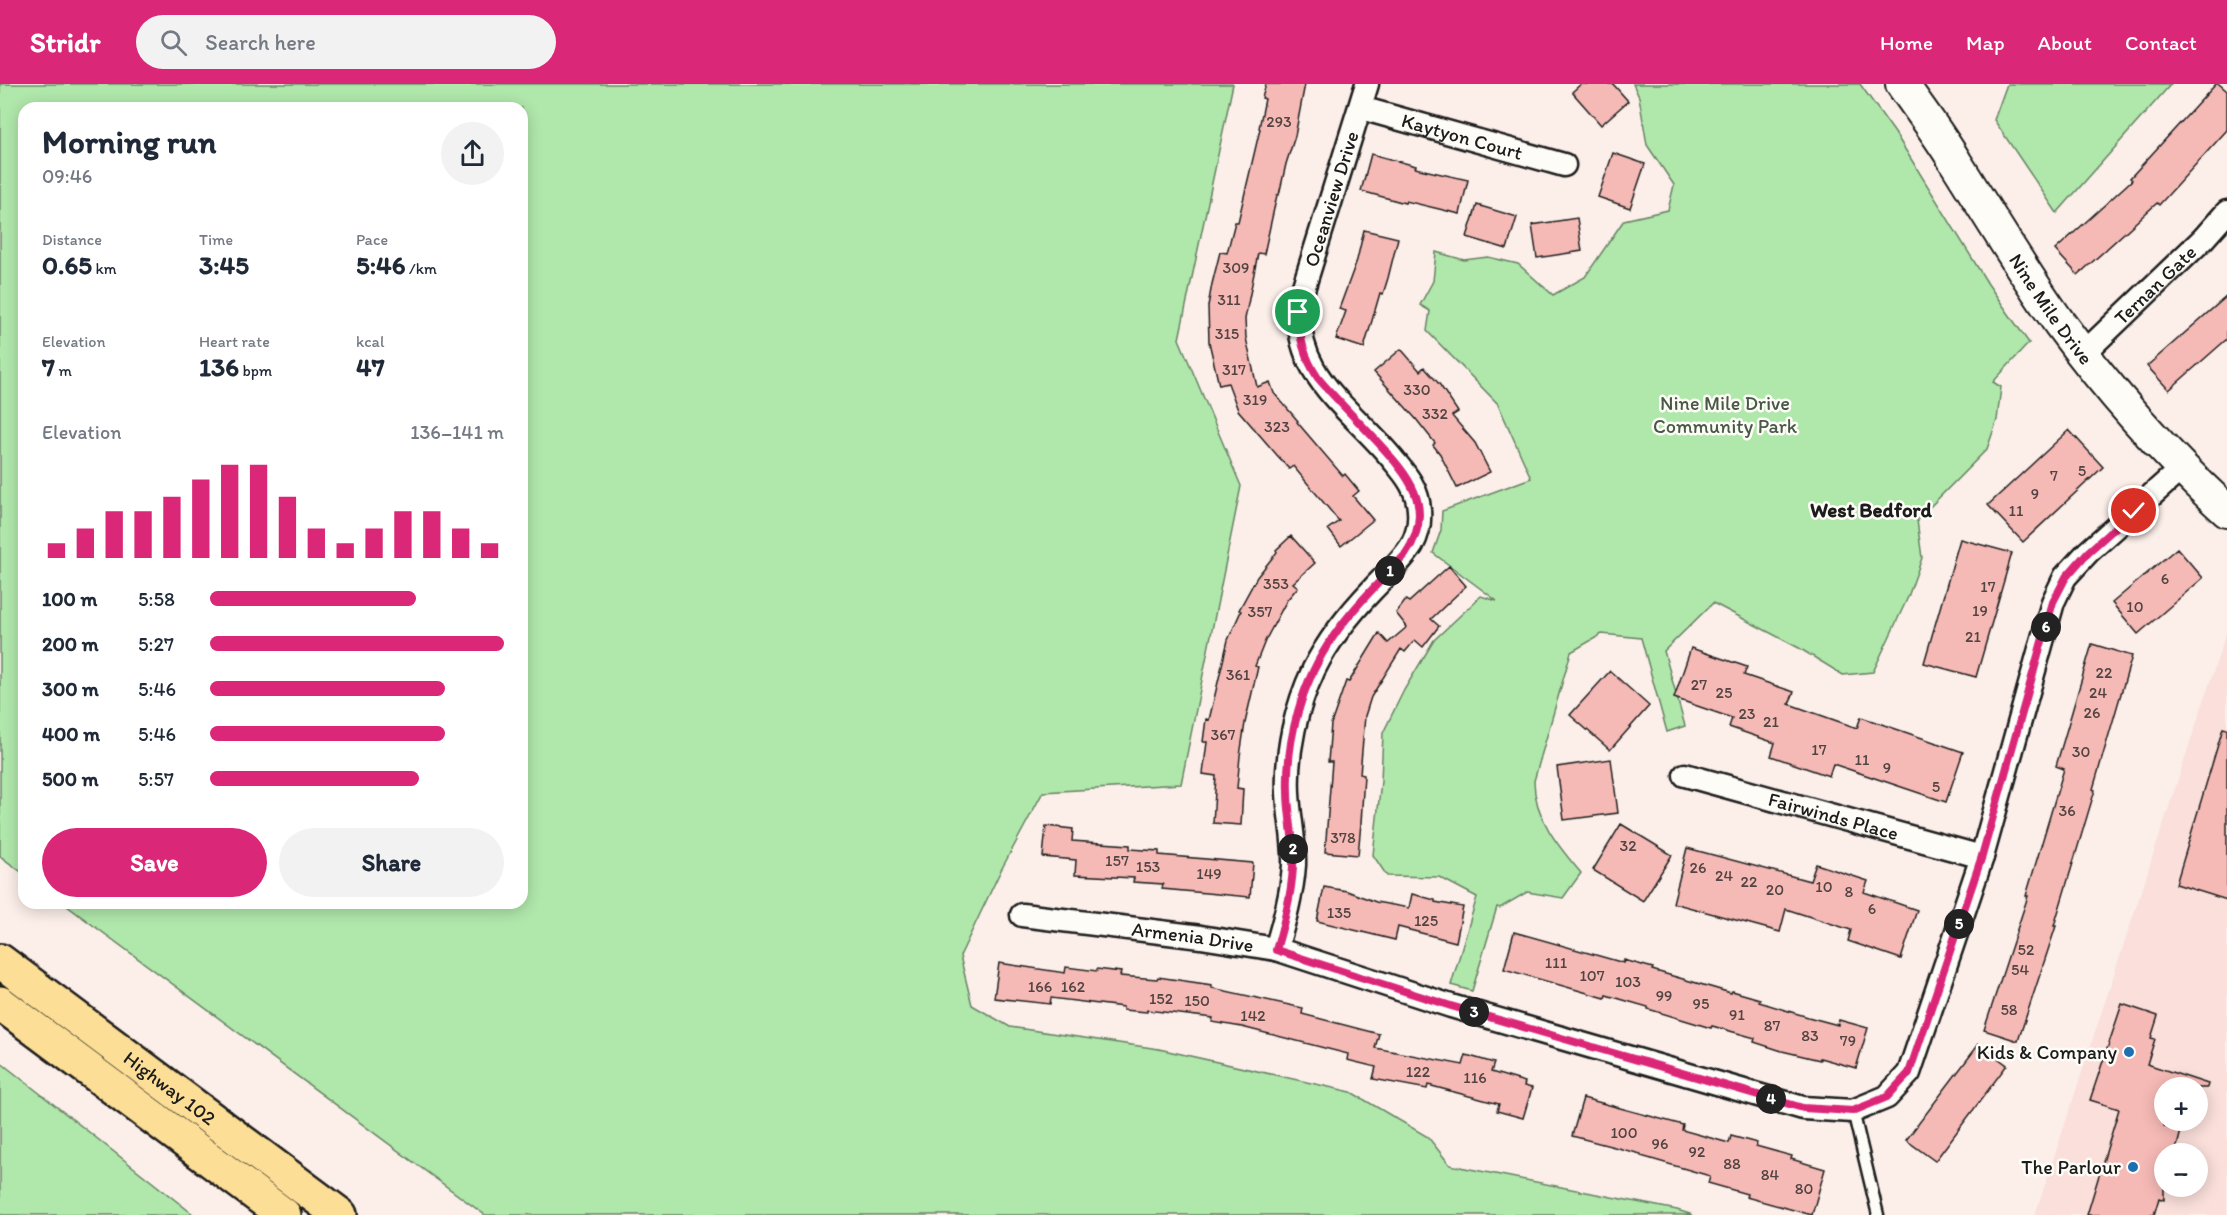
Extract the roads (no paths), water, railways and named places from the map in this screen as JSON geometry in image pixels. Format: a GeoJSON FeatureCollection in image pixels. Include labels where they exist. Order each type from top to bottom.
{"type":"FeatureCollection","features":[{"type":"Feature","properties":{"kind":"highway","name":"Highway 102"},"geometry":{"type":"LineString","coordinates":[[0,961],[340,1215]]}},
{"type":"Feature","properties":{"kind":"highway","name":"Highway 102"},"geometry":{"type":"LineString","coordinates":[[0,1003],[284,1215]]}},
{"type":"Feature","properties":{"kind":"street","name":"Oceanview Drive"},"geometry":{"type":"LineString","coordinates":[[1276,950],[1289,901],[1294,864],[1288,777],[1300,702],[1315,667],[1334,635],[1405,555],[1418,532],[1417,497],[1412,485],[1391,456],[1318,378],[1305,356],[1299,327],[1301,296],[1367,84]]}},
{"type":"Feature","properties":{"kind":"street","name":"Nine Mile Drive"},"geometry":{"type":"LineString","coordinates":[[1902,84],[1955,161],[1983,208],[2053,313],[2083,354],[2181,469],[2227,511]]}},
{"type":"Feature","properties":{"kind":"street","name":"Kaytyon Court"},"geometry":{"type":"LineString","coordinates":[[1361,108],[1564,165]]}},
{"type":"Feature","properties":{"kind":"street","name":"Ternan Gate"},"geometry":{"type":"LineString","coordinates":[[2083,354],[2203,239],[2227,212]]}},
{"type":"Feature","properties":{"kind":"street","name":"Armenia Drive"},"geometry":{"type":"LineString","coordinates":[[1022,915],[1201,937],[1276,950],[1451,1006],[1803,1108],[1853,1111],[1887,1097],[1909,1073],[1982,856],[2053,602],[2066,577],[2088,552],[2181,469]]}},
{"type":"Feature","properties":{"kind":"street","name":"Fairwinds Place"},"geometry":{"type":"LineString","coordinates":[[1685,775],[1982,856]]}},
{"type":"Feature","properties":{"kind":"lane"},"geometry":{"type":"LineString","coordinates":[[1853,1111],[1878,1215]]}},
{"type":"Feature","properties":{"kind":"place","name":"Kids & Company"},"geometry":{"type":"Point","coordinates":[2129,1052]}},
{"type":"Feature","properties":{"kind":"place","name":"The Parlour"},"geometry":{"type":"Point","coordinates":[2133,1167]}},
{"type":"Feature","properties":{"kind":"district","name":"West Bedford"},"geometry":{"type":"Point","coordinates":[1871,510]}},
{"type":"Feature","properties":{"kind":"park label","name":"Nine Mile Drive Community Park"},"geometry":{"type":"Point","coordinates":[1725,414]}}]}
